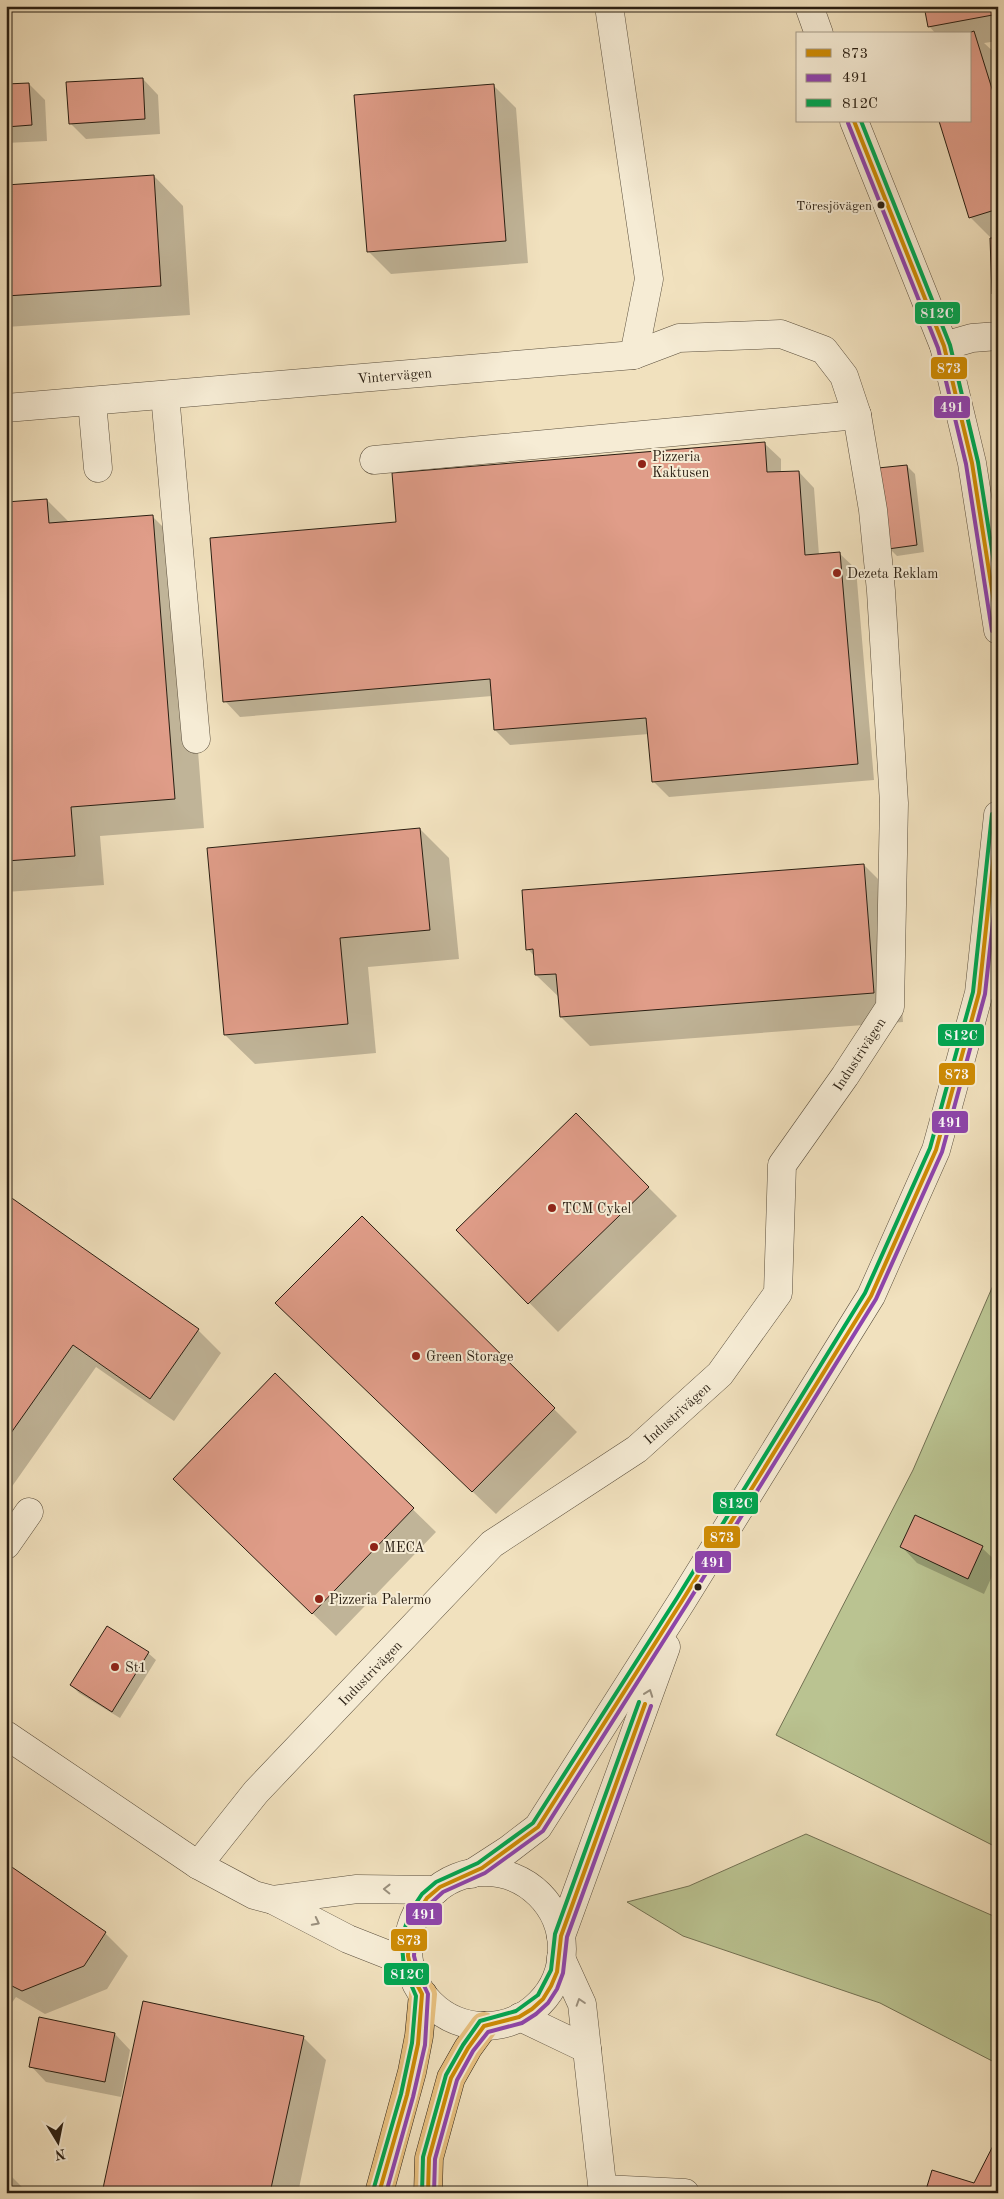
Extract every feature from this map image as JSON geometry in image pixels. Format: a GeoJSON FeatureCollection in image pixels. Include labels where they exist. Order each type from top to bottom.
{"type":"FeatureCollection","features":[{"type":"Feature","properties":{"kind":"highway"},"geometry":{"type":"LineString","coordinates":[[379,2193],[412,2072],[419,2036],[423,1994]]}},
{"type":"Feature","properties":{"kind":"highway"},"geometry":{"type":"LineString","coordinates":[[428,2193],[429,2158],[451,2078],[468,2048],[484,2026]]}},
{"type":"Feature","properties":{"kind":"street"},"geometry":{"type":"LineString","coordinates":[[609,6],[649,279],[634,355]]}},
{"type":"Feature","properties":{"kind":"street"},"geometry":{"type":"LineString","coordinates":[[809,6],[818,32]]}},
{"type":"Feature","properties":{"kind":"street"},"geometry":{"type":"LineString","coordinates":[[854,122],[944,346],[972,463],[998,630]]}},
{"type":"Feature","properties":{"kind":"street","name":"Vintervägen"},"geometry":{"type":"LineString","coordinates":[[6,408],[634,355],[679,338],[780,334]]}},
{"type":"Feature","properties":{"kind":"street","name":"Industrivägen"},"geometry":{"type":"LineString","coordinates":[[198,1865],[256,1792],[492,1544],[588,1483],[637,1449],[720,1374],[778,1293],[782,1165],[845,1076],[890,1007],[894,820],[881,591],[873,510],[857,415],[844,376],[824,350],[780,334]]}},
{"type":"Feature","properties":{"kind":"street"},"geometry":{"type":"LineString","coordinates":[[944,346],[972,338],[998,336]]}},
{"type":"Feature","properties":{"kind":"street"},"geometry":{"type":"LineString","coordinates":[[165,396],[196,738]]}},
{"type":"Feature","properties":{"kind":"street"},"geometry":{"type":"LineString","coordinates":[[92,402],[98,468]]}},
{"type":"Feature","properties":{"kind":"street"},"geometry":{"type":"LineString","coordinates":[[374,460],[857,415]]}},
{"type":"Feature","properties":{"kind":"street"},"geometry":{"type":"LineString","coordinates":[[472,1874],[508,1850],[538,1826],[682,1601],[871,1296],[936,1150],[979,992],[998,815]]}},
{"type":"Feature","properties":{"kind":"street"},"geometry":{"type":"LineString","coordinates":[[6,1545],[28,1512]]}},
{"type":"Feature","properties":{"kind":"street"},"geometry":{"type":"LineString","coordinates":[[682,1601],[561,1947],[556,1977],[547,1994],[535,2007],[520,2017],[502,2024],[484,2026],[454,2019],[437,2009],[423,1994],[412,1976],[408,1943],[411,1926],[418,1910],[436,1890],[453,1879],[487,1872],[503,1874],[530,1887],[544,1900],[554,1916],[561,1947],[582,2004],[604,2191],[685,2193]]}},
{"type":"Feature","properties":{"kind":"street"},"geometry":{"type":"LineString","coordinates":[[6,1735],[198,1865],[254,1895],[273,1900],[348,1939],[409,1962]]}},
{"type":"Feature","properties":{"kind":"street"},"geometry":{"type":"LineString","coordinates":[[273,1900],[357,1889],[436,1890]]}},
{"type":"Feature","properties":{"kind":"street"},"geometry":{"type":"LineString","coordinates":[[520,2017],[587,2049]]}},
{"type":"Feature","properties":{"kind":"green space"},"geometry":{"type":"Polygon","coordinates":[[[998,1274],[998,1848],[776,1735],[913,1470],[998,1274]]]}},
{"type":"Feature","properties":{"kind":"green space"},"geometry":{"type":"Polygon","coordinates":[[[806,1834],[998,1918],[998,2064],[880,2003],[683,1936],[627,1902],[689,1886],[806,1834]]]}},
{"type":"Feature","properties":{"kind":"building"},"geometry":{"type":"Polygon","coordinates":[[[924,6],[998,6],[998,14],[928,27],[924,6]]]}},
{"type":"Feature","properties":{"kind":"building"},"geometry":{"type":"Polygon","coordinates":[[[974,31],[998,108],[998,209],[969,218],[939,122],[972,122],[971,32],[974,31]]]}},
{"type":"Feature","properties":{"kind":"building"},"geometry":{"type":"Polygon","coordinates":[[[143,78],[145,119],[69,124],[66,82],[143,78]]]}},
{"type":"Feature","properties":{"kind":"building"},"geometry":{"type":"Polygon","coordinates":[[[29,83],[32,125],[6,127],[6,84],[29,83]]]}},
{"type":"Feature","properties":{"kind":"building"},"geometry":{"type":"Polygon","coordinates":[[[494,84],[506,241],[367,252],[354,95],[494,84]]]}},
{"type":"Feature","properties":{"kind":"building"},"geometry":{"type":"Polygon","coordinates":[[[154,175],[161,286],[6,296],[6,185],[154,175]]]}},
{"type":"Feature","properties":{"kind":"building"},"geometry":{"type":"Polygon","coordinates":[[[990,238],[998,238],[998,293],[992,294],[990,238]]]}},
{"type":"Feature","properties":{"kind":"building"},"geometry":{"type":"Polygon","coordinates":[[[765,442],[767,472],[799,471],[805,555],[840,552],[858,764],[652,782],[646,718],[494,730],[490,679],[223,702],[210,538],[396,522],[392,473],[765,442]]]}},
{"type":"Feature","properties":{"kind":"building"},"geometry":{"type":"Polygon","coordinates":[[[907,465],[917,545],[888,549],[878,468],[907,465]]]}},
{"type":"Feature","properties":{"kind":"building"},"geometry":{"type":"Polygon","coordinates":[[[47,499],[49,523],[153,515],[175,799],[71,807],[75,856],[6,861],[6,502],[47,499]]]}},
{"type":"Feature","properties":{"kind":"building"},"geometry":{"type":"Polygon","coordinates":[[[420,828],[430,930],[340,938],[348,1024],[224,1035],[207,848],[420,828]]]}},
{"type":"Feature","properties":{"kind":"building"},"geometry":{"type":"Polygon","coordinates":[[[864,864],[874,993],[560,1017],[556,974],[535,975],[533,949],[526,950],[522,890],[864,864]]]}},
{"type":"Feature","properties":{"kind":"building","name":"TCM Cykel"},"geometry":{"type":"Polygon","coordinates":[[[576,1113],[649,1187],[528,1304],[456,1230],[576,1113]]]}},
{"type":"Feature","properties":{"kind":"building"},"geometry":{"type":"Polygon","coordinates":[[[6,1194],[199,1329],[150,1399],[73,1345],[6,1440],[6,1194]]]}},
{"type":"Feature","properties":{"kind":"building","name":"Green Storage"},"geometry":{"type":"Polygon","coordinates":[[[362,1216],[555,1408],[472,1492],[275,1303],[362,1216]]]}},
{"type":"Feature","properties":{"kind":"building"},"geometry":{"type":"Polygon","coordinates":[[[275,1373],[414,1508],[312,1614],[173,1479],[275,1373]]]}},
{"type":"Feature","properties":{"kind":"building"},"geometry":{"type":"Polygon","coordinates":[[[915,1515],[983,1546],[968,1579],[900,1547],[915,1515]]]}},
{"type":"Feature","properties":{"kind":"building"},"geometry":{"type":"Polygon","coordinates":[[[107,1626],[149,1652],[112,1712],[70,1685],[107,1626]]]}},
{"type":"Feature","properties":{"kind":"building"},"geometry":{"type":"Polygon","coordinates":[[[6,1863],[106,1932],[84,1966],[22,1991],[6,1983],[6,1863]]]}},
{"type":"Feature","properties":{"kind":"building"},"geometry":{"type":"Polygon","coordinates":[[[143,2001],[304,2036],[270,2193],[102,2193],[143,2001]]]}},
{"type":"Feature","properties":{"kind":"building"},"geometry":{"type":"Polygon","coordinates":[[[39,2017],[115,2033],[105,2082],[29,2067],[39,2017]]]}},
{"type":"Feature","properties":{"kind":"building"},"geometry":{"type":"Polygon","coordinates":[[[998,2136],[998,2193],[925,2193],[932,2170],[974,2183],[998,2136]]]}},
{"type":"Feature","properties":{"kind":"transit line","name":"873"},"geometry":{"type":"LineString","coordinates":[[854,122],[944,346],[972,463],[998,628]]}},
{"type":"Feature","properties":{"kind":"transit line","name":"812C"},"geometry":{"type":"LineString","coordinates":[[861,122],[950,345],[978,462],[998,588]]}},
{"type":"Feature","properties":{"kind":"transit line","name":"491"},"geometry":{"type":"LineString","coordinates":[[848,123],[938,348],[966,464],[992,631]]}},
{"type":"Feature","properties":{"kind":"transit line","name":"812C"},"geometry":{"type":"LineString","coordinates":[[373,2191],[401,2094],[412,2043],[416,1996],[404,1968],[402,1946],[403,1934],[410,1912],[422,1894],[436,1882],[478,1863],[533,1823],[677,1598],[865,1293],[930,1148],[973,992],[992,814]]}},
{"type":"Feature","properties":{"kind":"transit line","name":"873"},"geometry":{"type":"LineString","coordinates":[[379,2193],[407,2095],[418,2044],[422,1994],[413,1977],[408,1956],[409,1935],[416,1915],[427,1898],[440,1887],[482,1868],[538,1827],[682,1601],[871,1296],[936,1150],[979,993],[998,817]]}},
{"type":"Feature","properties":{"kind":"transit line","name":"491"},"geometry":{"type":"LineString","coordinates":[[386,2193],[413,2097],[425,2045],[428,1994],[419,1975],[414,1956],[415,1936],[421,1918],[432,1902],[443,1892],[485,1873],[543,1831],[687,1604],[876,1299],[942,1152],[985,994],[998,876]]}},
{"type":"Feature","properties":{"kind":"transit line","name":"812C"},"geometry":{"type":"LineString","coordinates":[[422,2193],[423,2157],[446,2075],[463,2045],[480,2021],[516,2011],[538,1995],[551,1970],[555,1934],[639,1702]]}},
{"type":"Feature","properties":{"kind":"transit line","name":"873"},"geometry":{"type":"LineString","coordinates":[[428,2193],[429,2158],[451,2078],[468,2048],[484,2026],[519,2017],[543,1999],[551,1986],[557,1972],[561,1936],[645,1704]]}},
{"type":"Feature","properties":{"kind":"transit line","name":"491"},"geometry":{"type":"LineString","coordinates":[[434,2193],[435,2159],[457,2080],[473,2051],[488,2032],[522,2023],[536,2014],[548,2003],[557,1989],[563,1973],[567,1937],[651,1706]]}},
{"type":"Feature","properties":{"kind":"place","name":"Töresjövägen"},"geometry":{"type":"Point","coordinates":[881,205]}},
{"type":"Feature","properties":{"kind":"place","name":"Pizzeria Kaktusen"},"geometry":{"type":"Point","coordinates":[642,464]}},
{"type":"Feature","properties":{"kind":"place","name":"Dezeta Reklam"},"geometry":{"type":"Point","coordinates":[837,573]}},
{"type":"Feature","properties":{"kind":"place","name":"TCM Cykel"},"geometry":{"type":"Point","coordinates":[552,1208]}},
{"type":"Feature","properties":{"kind":"place","name":"Green Storage"},"geometry":{"type":"Point","coordinates":[416,1356]}},
{"type":"Feature","properties":{"kind":"place","name":"MECA"},"geometry":{"type":"Point","coordinates":[374,1547]}},
{"type":"Feature","properties":{"kind":"place","name":"Pizzeria Palermo"},"geometry":{"type":"Point","coordinates":[319,1599]}},
{"type":"Feature","properties":{"kind":"place","name":"St1"},"geometry":{"type":"Point","coordinates":[115,1667]}}]}
